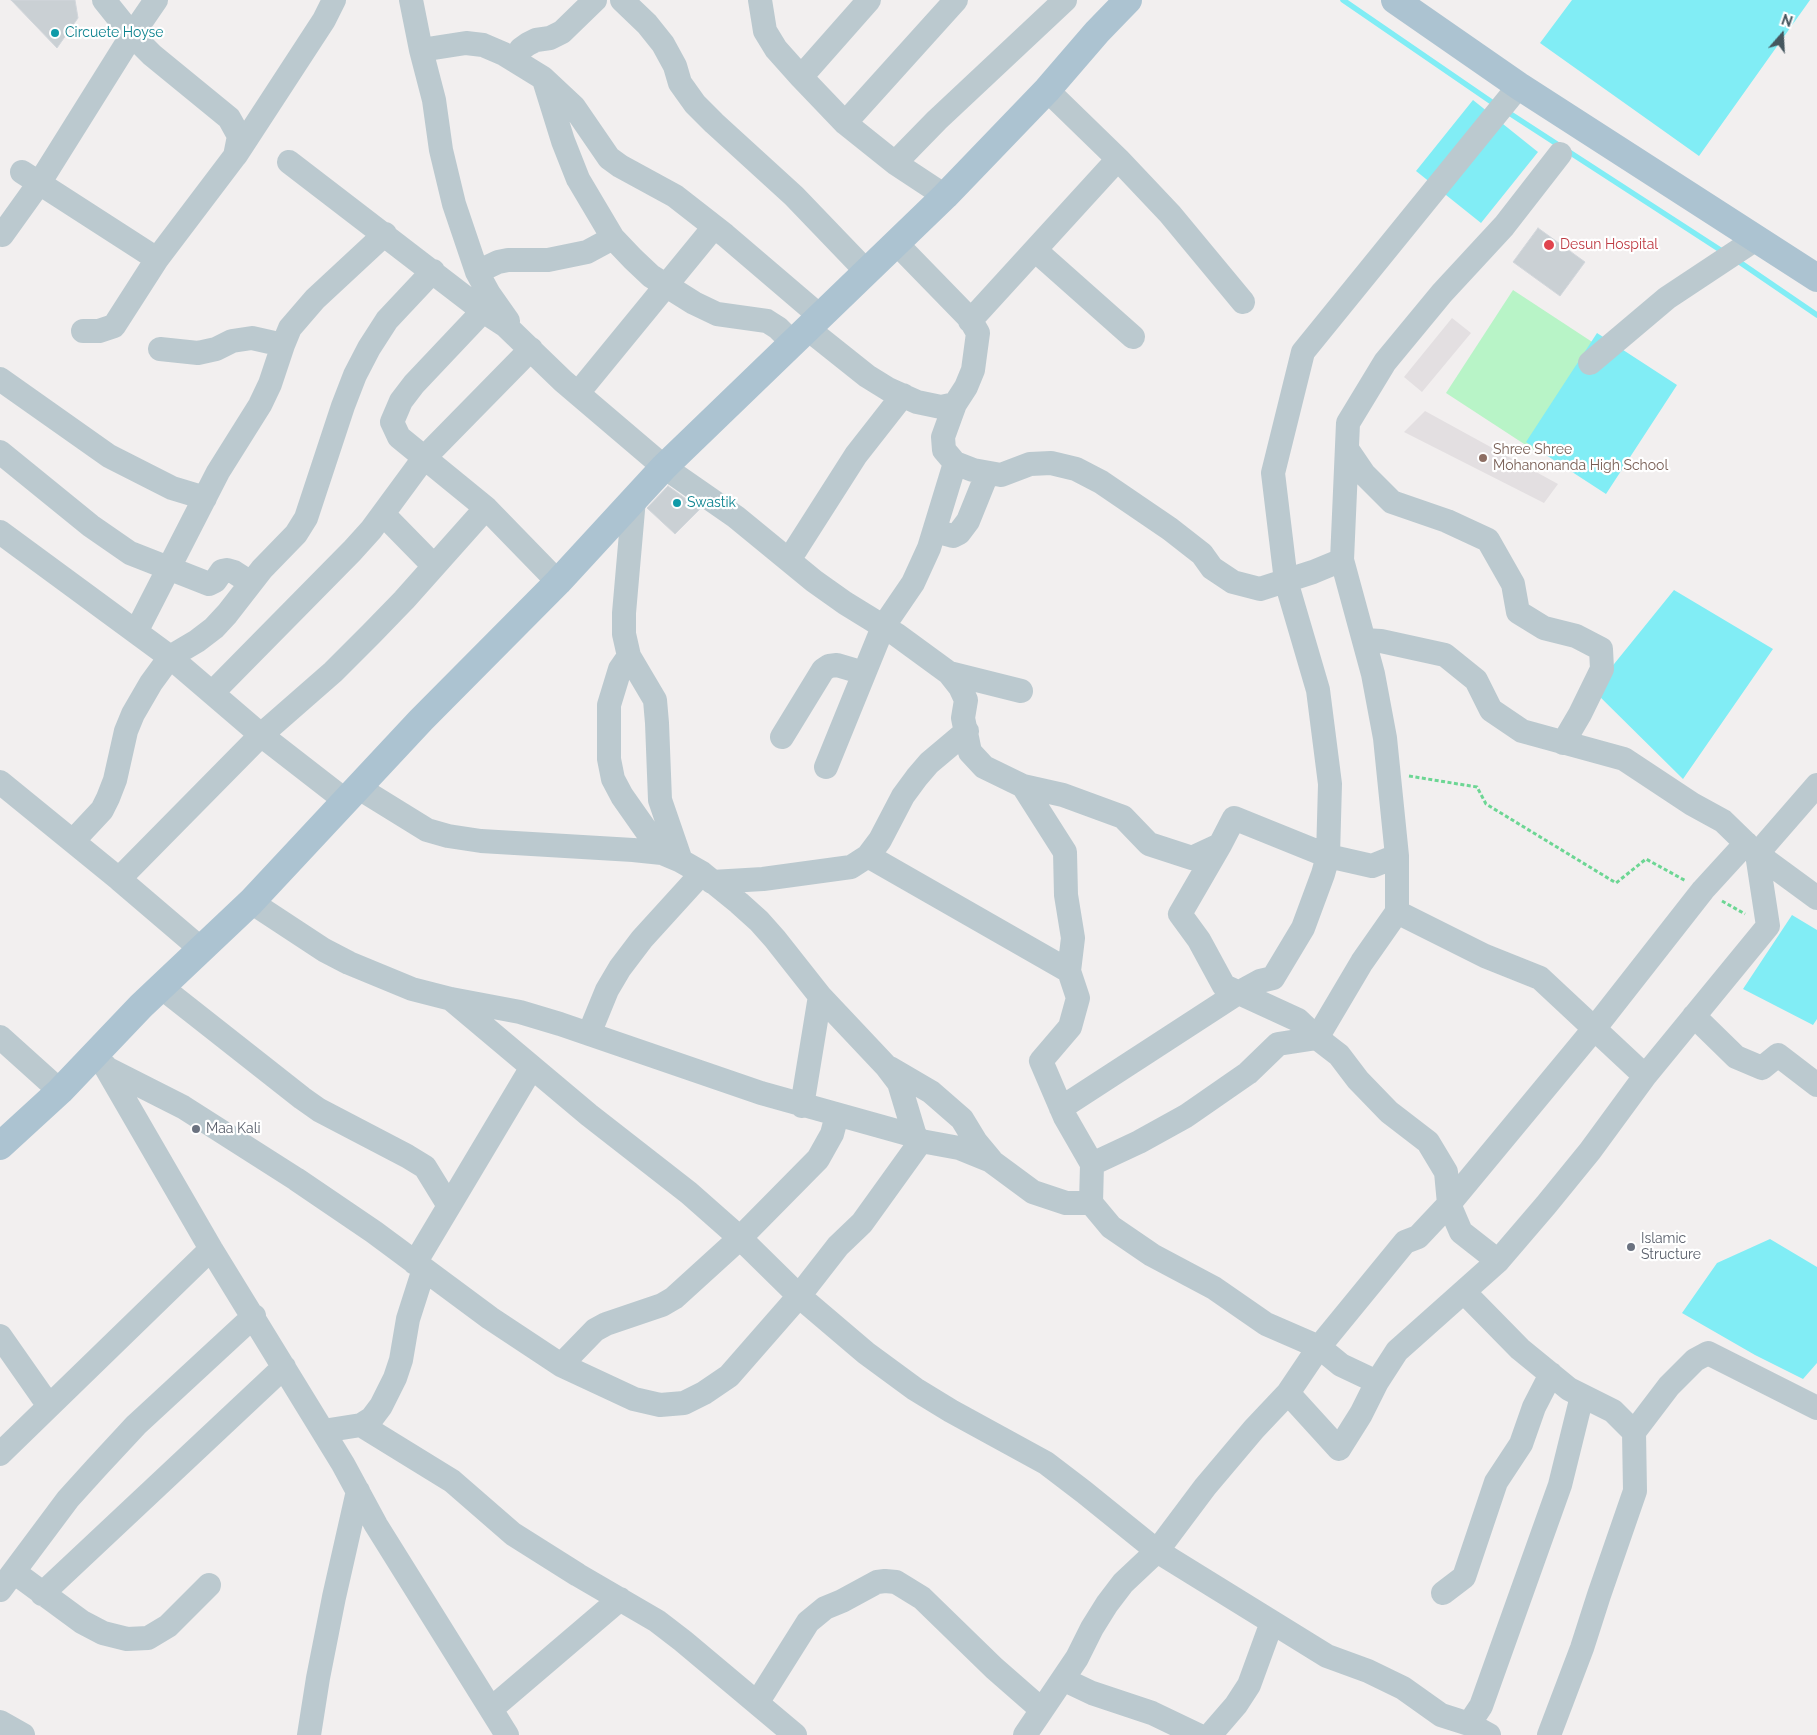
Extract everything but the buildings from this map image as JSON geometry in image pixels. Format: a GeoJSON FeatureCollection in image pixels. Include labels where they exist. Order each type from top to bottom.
{"type":"FeatureCollection","features":[{"type":"Feature","properties":{"kind":"main road"},"geometry":{"type":"LineString","coordinates":[[0,1146],[60,1091],[102,1061],[141,1006],[251,902],[421,720],[558,582],[664,467],[945,196],[1047,90],[1097,32],[1128,0]]}},
{"type":"Feature","properties":{"kind":"main road"},"geometry":{"type":"LineString","coordinates":[[1395,0],[1519,86],[1817,278]]}},
{"type":"Feature","properties":{"kind":"street"},"geometry":{"type":"LineString","coordinates":[[104,0],[132,35],[152,55],[229,118],[239,136],[235,156]]}},
{"type":"Feature","properties":{"kind":"street"},"geometry":{"type":"LineString","coordinates":[[2,236],[31,177],[156,0]]}},
{"type":"Feature","properties":{"kind":"street"},"geometry":{"type":"LineString","coordinates":[[83,331],[100,331],[114,326],[157,259],[235,156],[324,20],[334,0]]}},
{"type":"Feature","properties":{"kind":"street"},"geometry":{"type":"LineString","coordinates":[[411,0],[434,100],[443,159],[454,204],[477,272],[489,294],[527,344]]}},
{"type":"Feature","properties":{"kind":"street"},"geometry":{"type":"LineString","coordinates":[[514,60],[521,49],[528,44],[536,40],[550,38],[562,32],[595,0]]}},
{"type":"Feature","properties":{"kind":"street"},"geometry":{"type":"LineString","coordinates":[[622,0],[647,24],[663,44],[675,66],[680,83],[695,104],[794,196],[867,272]]}},
{"type":"Feature","properties":{"kind":"street"},"geometry":{"type":"LineString","coordinates":[[760,0],[765,31],[776,49],[801,77],[845,123],[895,163],[945,196]]}},
{"type":"Feature","properties":{"kind":"street"},"geometry":{"type":"LineString","coordinates":[[801,77],[869,0]]}},
{"type":"Feature","properties":{"kind":"street"},"geometry":{"type":"LineString","coordinates":[[845,123],[956,0]]}},
{"type":"Feature","properties":{"kind":"street"},"geometry":{"type":"LineString","coordinates":[[895,163],[937,120],[1065,0]]}},
{"type":"Feature","properties":{"kind":"street"},"geometry":{"type":"LineString","coordinates":[[421,50],[466,43],[483,45],[514,60],[543,78],[574,107],[592,136],[609,158],[674,196],[714,227],[807,330],[867,376],[903,395],[917,402],[941,407],[955,404]]}},
{"type":"Feature","properties":{"kind":"street"},"geometry":{"type":"LineString","coordinates":[[543,78],[563,141],[578,179],[613,238],[639,265],[666,286],[694,303],[718,314],[767,321],[778,328],[807,330]]}},
{"type":"Feature","properties":{"kind":"street"},"geometry":{"type":"LineString","coordinates":[[1061,1108],[1238,993],[1260,981],[1273,978],[1303,928],[1328,856],[1330,784],[1318,690],[1286,581],[1273,473],[1304,352],[1519,86]]}},
{"type":"Feature","properties":{"kind":"street"},"geometry":{"type":"LineString","coordinates":[[1047,90],[1118,159],[1170,214],[1243,302]]}},
{"type":"Feature","properties":{"kind":"street"},"geometry":{"type":"LineString","coordinates":[[1317,1038],[1362,962],[1397,912],[1397,856],[1385,738],[1375,683],[1342,560],[1348,423],[1385,362],[1442,293],[1504,226],[1560,154]]}},
{"type":"Feature","properties":{"kind":"street"},"geometry":{"type":"LineString","coordinates":[[970,321],[1118,159]]}},
{"type":"Feature","properties":{"kind":"street"},"geometry":{"type":"LineString","coordinates":[[289,162],[483,311],[506,326],[578,393],[664,467],[736,517],[845,603],[883,627],[949,674],[960,687],[966,700],[963,718],[970,752],[984,768],[1023,786],[1063,795],[1123,817],[1149,844],[1192,858],[1220,845]]}},
{"type":"Feature","properties":{"kind":"street"},"geometry":{"type":"LineString","coordinates":[[31,177],[157,259]]}},
{"type":"Feature","properties":{"kind":"street"},"geometry":{"type":"LineString","coordinates":[[578,393],[714,227]]}},
{"type":"Feature","properties":{"kind":"street"},"geometry":{"type":"LineString","coordinates":[[136,632],[229,452],[260,405],[270,384],[290,328],[385,234]]}},
{"type":"Feature","properties":{"kind":"street"},"geometry":{"type":"LineString","coordinates":[[477,272],[498,262],[508,260],[548,260],[587,252],[613,238]]}},
{"type":"Feature","properties":{"kind":"street"},"geometry":{"type":"LineString","coordinates":[[1590,363],[1667,298],[1756,239]]}},
{"type":"Feature","properties":{"kind":"street"},"geometry":{"type":"LineString","coordinates":[[896,243],[970,321],[978,333],[973,370],[966,387],[955,404],[943,437],[944,450],[955,463],[972,470],[1001,476],[1030,464],[1051,463],[1076,469],[1101,482],[1170,529],[1202,554],[1212,568],[1233,582],[1260,589],[1342,560]]}},
{"type":"Feature","properties":{"kind":"street"},"geometry":{"type":"LineString","coordinates":[[1035,250],[1133,338]]}},
{"type":"Feature","properties":{"kind":"street"},"geometry":{"type":"LineString","coordinates":[[73,841],[102,810],[116,780],[126,731],[133,714],[151,683],[170,657],[214,628],[251,583],[296,534],[306,518],[343,406],[355,375],[369,348],[388,320],[433,271]]}},
{"type":"Feature","properties":{"kind":"street"},"geometry":{"type":"LineString","coordinates":[[483,311],[414,384],[401,401],[392,422],[399,437],[486,508],[558,582]]}},
{"type":"Feature","properties":{"kind":"street"},"geometry":{"type":"LineString","coordinates":[[160,349],[198,353],[216,349],[232,341],[252,338],[283,345]]}},
{"type":"Feature","properties":{"kind":"street"},"geometry":{"type":"LineString","coordinates":[[212,693],[352,551],[383,514],[424,458],[527,344]]}},
{"type":"Feature","properties":{"kind":"street"},"geometry":{"type":"LineString","coordinates":[[0,379],[109,456],[172,488],[205,498]]}},
{"type":"Feature","properties":{"kind":"street"},"geometry":{"type":"LineString","coordinates":[[789,560],[856,454],[903,395]]}},
{"type":"Feature","properties":{"kind":"street"},"geometry":{"type":"LineString","coordinates":[[1347,449],[1364,474],[1392,502],[1447,521],[1488,540],[1512,584],[1518,612],[1544,628],[1576,636],[1601,649],[1602,670],[1563,743]]}},
{"type":"Feature","properties":{"kind":"street"},"geometry":{"type":"LineString","coordinates":[[0,452],[92,526],[130,553],[209,584],[215,581],[222,571],[227,570],[234,572],[251,583]]}},
{"type":"Feature","properties":{"kind":"street"},"geometry":{"type":"LineString","coordinates":[[826,767],[883,627],[913,583],[929,548],[955,463]]}},
{"type":"Feature","properties":{"kind":"street"},"geometry":{"type":"LineString","coordinates":[[935,531],[953,536],[959,533],[968,521],[987,474]]}},
{"type":"Feature","properties":{"kind":"street"},"geometry":{"type":"LineString","coordinates":[[634,499],[624,613],[624,634],[629,656],[654,700],[657,723],[660,800],[671,857]]}},
{"type":"Feature","properties":{"kind":"street"},"geometry":{"type":"LineString","coordinates":[[119,879],[261,735],[333,672],[404,600],[486,508]]}},
{"type":"Feature","properties":{"kind":"street"},"geometry":{"type":"LineString","coordinates":[[383,514],[434,566]]}},
{"type":"Feature","properties":{"kind":"street"},"geometry":{"type":"LineString","coordinates":[[0,532],[170,657],[261,735],[352,794],[428,830],[448,836],[481,841],[671,857]]}},
{"type":"Feature","properties":{"kind":"street"},"geometry":{"type":"LineString","coordinates":[[1364,640],[1381,641],[1445,655],[1476,680],[1490,710],[1522,730],[1624,759],[1692,804],[1723,821],[1751,849],[1817,898]]}},
{"type":"Feature","properties":{"kind":"street"},"geometry":{"type":"LineString","coordinates":[[629,656],[620,669],[609,705],[609,759],[613,779],[622,796],[671,857],[707,877],[759,921],[820,996],[886,1066],[899,1083],[918,1138]]}},
{"type":"Feature","properties":{"kind":"street"},"geometry":{"type":"LineString","coordinates":[[782,737],[823,670],[829,666],[836,665],[864,673]]}},
{"type":"Feature","properties":{"kind":"street"},"geometry":{"type":"LineString","coordinates":[[949,674],[1022,691]]}},
{"type":"Feature","properties":{"kind":"street"},"geometry":{"type":"LineString","coordinates":[[589,1034],[607,990],[620,968],[642,939],[707,877],[763,879],[851,867],[868,856],[880,840],[903,796],[917,777],[929,763],[967,730]]}},
{"type":"Feature","properties":{"kind":"street"},"geometry":{"type":"LineString","coordinates":[[0,782],[119,879],[201,950]]}},
{"type":"Feature","properties":{"kind":"street"},"geometry":{"type":"LineString","coordinates":[[1025,1735],[1064,1678],[1106,1604],[1123,1583],[1156,1551],[1205,1487],[1254,1429],[1288,1393],[1319,1348],[1405,1242],[1418,1237],[1449,1204],[1594,1029],[1703,890],[1751,849],[1817,785]]}},
{"type":"Feature","properties":{"kind":"street"},"geometry":{"type":"LineString","coordinates":[[1023,786],[1065,852],[1066,895],[1073,938],[1070,971],[1078,998],[1070,1028],[1041,1061],[1061,1108],[1092,1164],[1091,1203],[1111,1226],[1152,1255],[1214,1288],[1266,1324],[1319,1348],[1341,1365],[1376,1382]]}},
{"type":"Feature","properties":{"kind":"street"},"geometry":{"type":"LineString","coordinates":[[1397,856],[1372,866],[1328,856],[1234,818],[1180,914],[1199,940],[1224,986],[1298,1020],[1339,1055],[1358,1080],[1388,1112],[1428,1142],[1446,1172],[1449,1204],[1461,1232],[1498,1261]]}},
{"type":"Feature","properties":{"kind":"street"},"geometry":{"type":"LineString","coordinates":[[1288,1393],[1338,1449],[1360,1414],[1376,1382],[1397,1351],[1498,1261],[1584,1159],[1645,1076],[1768,926],[1751,849]]}},
{"type":"Feature","properties":{"kind":"street"},"geometry":{"type":"LineString","coordinates":[[868,856],[1070,971]]}},
{"type":"Feature","properties":{"kind":"street"},"geometry":{"type":"LineString","coordinates":[[251,902],[324,950],[349,963],[412,989],[451,1000],[520,1012],[802,1106],[959,1148],[991,1161],[1033,1192],[1066,1203],[1091,1203]]}},
{"type":"Feature","properties":{"kind":"street"},"geometry":{"type":"LineString","coordinates":[[1397,912],[1485,956],[1540,978],[1645,1076]]}},
{"type":"Feature","properties":{"kind":"street"},"geometry":{"type":"LineString","coordinates":[[161,987],[319,1110],[425,1167],[449,1206]]}},
{"type":"Feature","properties":{"kind":"street"},"geometry":{"type":"LineString","coordinates":[[802,1106],[820,996]]}},
{"type":"Feature","properties":{"kind":"street"},"geometry":{"type":"LineString","coordinates":[[451,1000],[589,1115],[689,1193],[740,1238],[799,1296],[866,1353],[915,1389],[1046,1463],[1156,1551],[1327,1656],[1368,1671],[1403,1688],[1441,1715],[1469,1724],[1489,1735]]}},
{"type":"Feature","properties":{"kind":"street"},"geometry":{"type":"LineString","coordinates":[[1694,1016],[1736,1057],[1762,1068],[1778,1055],[1817,1085]]}},
{"type":"Feature","properties":{"kind":"street"},"geometry":{"type":"LineString","coordinates":[[0,1037],[60,1091]]}},
{"type":"Feature","properties":{"kind":"street"},"geometry":{"type":"LineString","coordinates":[[1092,1164],[1139,1142],[1186,1116],[1248,1073],[1278,1044],[1317,1038]]}},
{"type":"Feature","properties":{"kind":"street"},"geometry":{"type":"LineString","coordinates":[[102,1061],[211,1249],[254,1316],[323,1431],[376,1525],[507,1735]]}},
{"type":"Feature","properties":{"kind":"street"},"geometry":{"type":"LineString","coordinates":[[102,1061],[233,1138],[359,1222],[490,1318],[561,1365],[634,1399],[660,1405],[684,1403],[704,1393],[729,1376],[799,1296],[838,1246],[862,1223],[918,1138]]}},
{"type":"Feature","properties":{"kind":"street"},"geometry":{"type":"LineString","coordinates":[[886,1066],[931,1092],[962,1119],[976,1142],[991,1161]]}},
{"type":"Feature","properties":{"kind":"street"},"geometry":{"type":"LineString","coordinates":[[323,1431],[361,1424],[372,1418],[382,1406],[395,1378],[400,1360],[419,1266],[449,1206],[532,1067]]}},
{"type":"Feature","properties":{"kind":"street"},"geometry":{"type":"LineString","coordinates":[[561,1365],[595,1330],[606,1324],[662,1305],[674,1298],[740,1238],[818,1159],[832,1134],[837,1115]]}},
{"type":"Feature","properties":{"kind":"street"},"geometry":{"type":"LineString","coordinates":[[0,1454],[211,1249]]}},
{"type":"Feature","properties":{"kind":"street"},"geometry":{"type":"LineString","coordinates":[[1464,1292],[1520,1349],[1569,1389],[1613,1411],[1634,1432]]}},
{"type":"Feature","properties":{"kind":"street"},"geometry":{"type":"LineString","coordinates":[[209,1585],[168,1626],[148,1638],[127,1640],[103,1633],[82,1622],[42,1594],[7,1581],[68,1499],[97,1467],[136,1426],[254,1316]]}},
{"type":"Feature","properties":{"kind":"street"},"geometry":{"type":"LineString","coordinates":[[0,1336],[49,1406]]}},
{"type":"Feature","properties":{"kind":"street"},"geometry":{"type":"LineString","coordinates":[[1549,1735],[1582,1648],[1635,1492],[1634,1432],[1669,1386],[1695,1360],[1708,1353],[1817,1408]]}},
{"type":"Feature","properties":{"kind":"street"},"geometry":{"type":"LineString","coordinates":[[42,1594],[284,1367]]}},
{"type":"Feature","properties":{"kind":"street"},"geometry":{"type":"LineString","coordinates":[[1443,1593],[1464,1577],[1496,1482],[1521,1444],[1534,1407],[1551,1374]]}},
{"type":"Feature","properties":{"kind":"street"},"geometry":{"type":"LineString","coordinates":[[1469,1724],[1481,1706],[1560,1485],[1582,1396]]}},
{"type":"Feature","properties":{"kind":"street"},"geometry":{"type":"LineString","coordinates":[[361,1424],[452,1481],[513,1534],[571,1571],[657,1621],[757,1703],[790,1733]]}},
{"type":"Feature","properties":{"kind":"street"},"geometry":{"type":"LineString","coordinates":[[309,1735],[334,1598],[358,1491]]}},
{"type":"Feature","properties":{"kind":"street"},"geometry":{"type":"LineString","coordinates":[[757,1703],[808,1622],[825,1608],[877,1582],[885,1581],[896,1582],[922,1598],[994,1668],[1042,1710]]}},
{"type":"Feature","properties":{"kind":"street"},"geometry":{"type":"LineString","coordinates":[[491,1709],[620,1599]]}},
{"type":"Feature","properties":{"kind":"street"},"geometry":{"type":"LineString","coordinates":[[1210,1735],[1236,1705],[1249,1685],[1272,1622]]}},
{"type":"Feature","properties":{"kind":"street"},"geometry":{"type":"LineString","coordinates":[[1064,1678],[1092,1693],[1152,1712],[1198,1735]]}},
{"type":"Feature","properties":{"kind":"street"},"geometry":{"type":"LineString","coordinates":[[0,1722],[22,1735]]}},
{"type":"Feature","properties":{"kind":"path"},"geometry":{"type":"LineString","coordinates":[[1389,773],[1477,787],[1486,804],[1616,883],[1646,859],[1768,926]]}},
{"type":"Feature","properties":{"kind":"shaded area"},"geometry":{"type":"Polygon","coordinates":[[[1452,318],[1471,333],[1422,392],[1404,377],[1452,318]]]}},
{"type":"Feature","properties":{"kind":"shaded area","name":"Shree Shree Mohanonanda High School"},"geometry":{"type":"Polygon","coordinates":[[[1425,411],[1558,484],[1544,503],[1404,432],[1425,411]]]}},
{"type":"Feature","properties":{"kind":"green space"},"geometry":{"type":"Polygon","coordinates":[[[1513,290],[1609,353],[1541,455],[1446,393],[1513,290]]]}},
{"type":"Feature","properties":{"kind":"water"},"geometry":{"type":"Polygon","coordinates":[[[1572,0],[1810,0],[1699,156],[1540,43],[1572,0]]]}},
{"type":"Feature","properties":{"kind":"water"},"geometry":{"type":"Polygon","coordinates":[[[1473,100],[1538,152],[1481,223],[1416,171],[1473,100]]]}},
{"type":"Feature","properties":{"kind":"water"},"geometry":{"type":"Polygon","coordinates":[[[1597,333],[1677,385],[1606,494],[1526,442],[1597,333]]]}},
{"type":"Feature","properties":{"kind":"water"},"geometry":{"type":"Polygon","coordinates":[[[1674,590],[1773,649],[1683,779],[1593,690],[1674,590]]]}},
{"type":"Feature","properties":{"kind":"water"},"geometry":{"type":"Polygon","coordinates":[[[1792,915],[1817,930],[1817,1019],[1813,1025],[1743,989],[1792,915]]]}},
{"type":"Feature","properties":{"kind":"water"},"geometry":{"type":"Polygon","coordinates":[[[1770,1239],[1817,1267],[1817,1363],[1803,1379],[1755,1355],[1682,1313],[1717,1263],[1770,1239]]]}},
{"type":"Feature","properties":{"kind":"waterway"},"geometry":{"type":"LineString","coordinates":[[1343,0],[1496,105]]}},
{"type":"Feature","properties":{"kind":"waterway"},"geometry":{"type":"LineString","coordinates":[[1506,111],[1725,253]]}},
{"type":"Feature","properties":{"kind":"waterway"},"geometry":{"type":"LineString","coordinates":[[1735,259],[1817,315]]}},
{"type":"Feature","properties":{"kind":"place","name":"Circuete Hoyse"},"geometry":{"type":"Point","coordinates":[55,33]}},
{"type":"Feature","properties":{"kind":"place","name":"Desun Hospital"},"geometry":{"type":"Point","coordinates":[1549,245]}},
{"type":"Feature","properties":{"kind":"place","name":"Shree Shree Mohanonanda High School"},"geometry":{"type":"Point","coordinates":[1483,458]}},
{"type":"Feature","properties":{"kind":"place","name":"Swastik"},"geometry":{"type":"Point","coordinates":[677,503]}},
{"type":"Feature","properties":{"kind":"place","name":"Maa Kali"},"geometry":{"type":"Point","coordinates":[196,1129]}},
{"type":"Feature","properties":{"kind":"place","name":"Islamic Structure"},"geometry":{"type":"Point","coordinates":[1631,1247]}}]}
